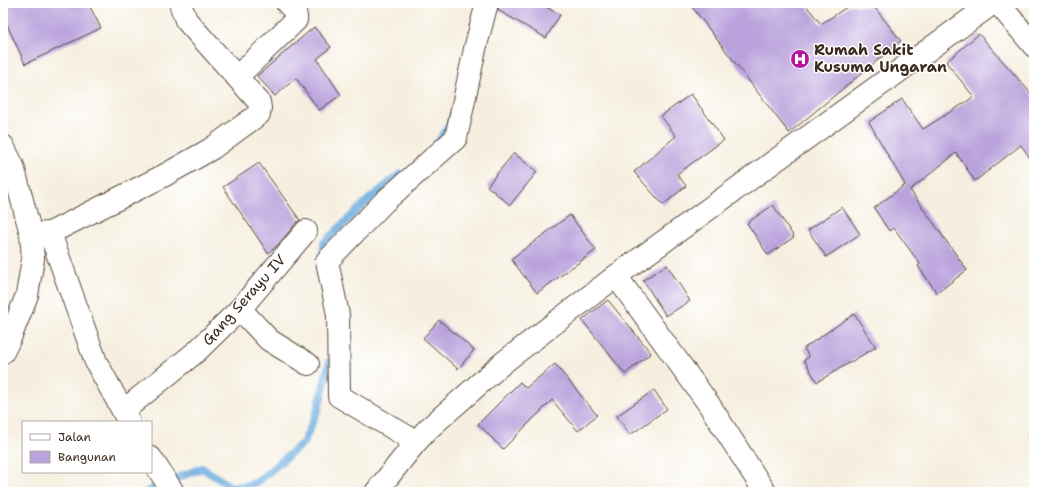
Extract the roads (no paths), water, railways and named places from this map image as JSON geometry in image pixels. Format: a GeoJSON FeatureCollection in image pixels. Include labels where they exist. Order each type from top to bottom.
{"type":"FeatureCollection","features":[{"type":"Feature","properties":{"kind":"street"},"geometry":{"type":"LineString","coordinates":[[3,352],[27,295],[33,259],[40,234],[165,175],[211,149],[259,114],[259,102],[186,20],[181,3]]}},
{"type":"Feature","properties":{"kind":"street"},"geometry":{"type":"LineString","coordinates":[[237,77],[296,20],[295,13],[287,3]]}},
{"type":"Feature","properties":{"kind":"street"},"geometry":{"type":"LineString","coordinates":[[416,442],[339,396],[338,315],[327,261],[384,202],[456,138],[475,49],[487,3]]}},
{"type":"Feature","properties":{"kind":"street"},"geometry":{"type":"LineString","coordinates":[[376,492],[428,429],[504,362],[616,276],[993,3]]}},
{"type":"Feature","properties":{"kind":"street"},"geometry":{"type":"LineString","coordinates":[[998,3],[1034,46]]}},
{"type":"Feature","properties":{"kind":"street"},"geometry":{"type":"LineString","coordinates":[[3,146],[13,166],[40,234],[96,362],[126,417]]}},
{"type":"Feature","properties":{"kind":"street","name":"Gang Serayu IV"},"geometry":{"type":"LineString","coordinates":[[126,417],[197,351],[240,308],[306,231]]}},
{"type":"Feature","properties":{"kind":"street"},"geometry":{"type":"LineString","coordinates":[[616,276],[708,403],[765,492]]}},
{"type":"Feature","properties":{"kind":"street"},"geometry":{"type":"LineString","coordinates":[[240,308],[268,340],[308,364]]}},
{"type":"Feature","properties":{"kind":"street"},"geometry":{"type":"LineString","coordinates":[[152,460],[170,487]]}},
{"type":"Feature","properties":{"kind":"waterway"},"geometry":{"type":"LineString","coordinates":[[437,144],[452,120]]}},
{"type":"Feature","properties":{"kind":"waterway"},"geometry":{"type":"LineString","coordinates":[[323,259],[324,243],[367,201],[400,174]]}},
{"type":"Feature","properties":{"kind":"waterway"},"geometry":{"type":"LineString","coordinates":[[147,492],[157,486],[202,468],[230,486],[244,486],[257,482],[304,442],[318,409],[330,361]]}},
{"type":"Feature","properties":{"kind":"place","name":"Rumah Sakit Kusuma Ungaran"},"geometry":{"type":"Point","coordinates":[800,59]}}]}
